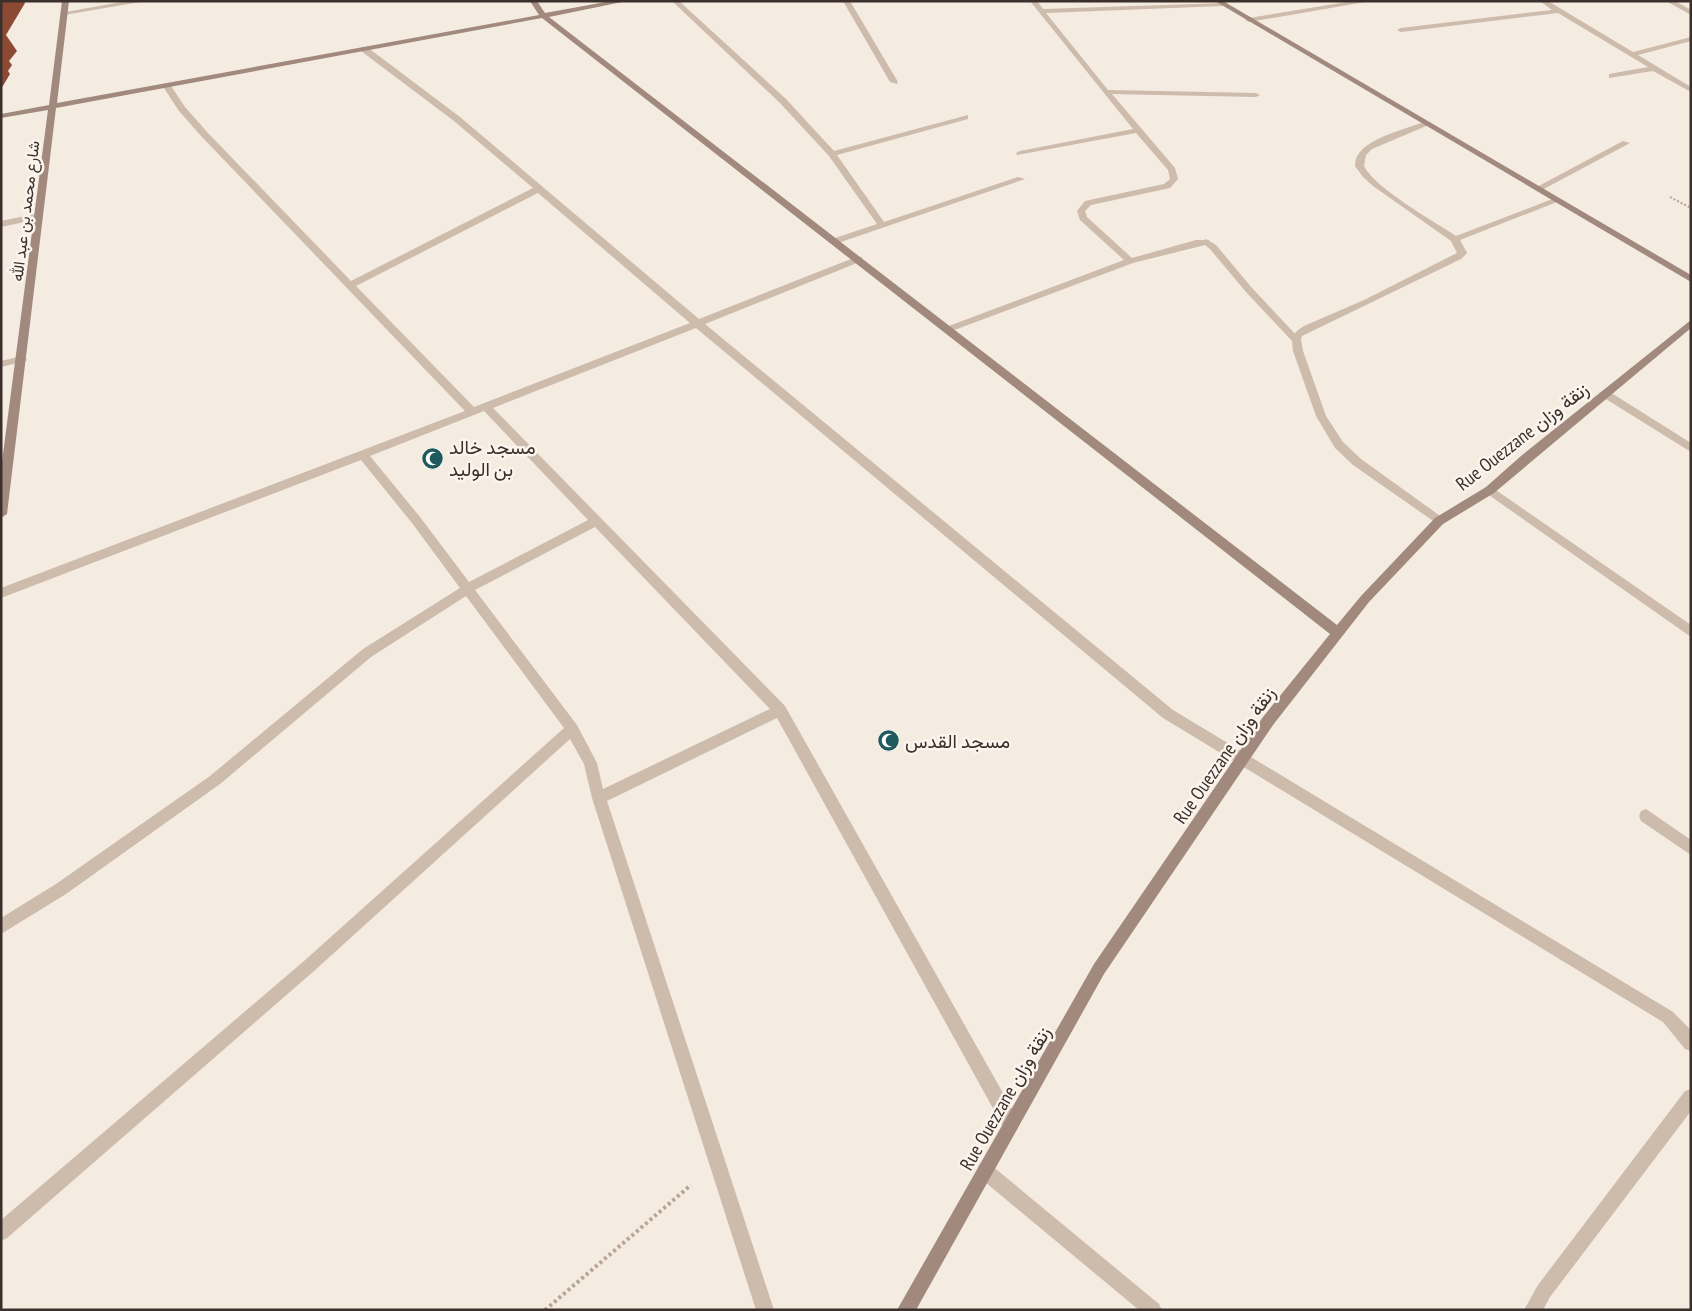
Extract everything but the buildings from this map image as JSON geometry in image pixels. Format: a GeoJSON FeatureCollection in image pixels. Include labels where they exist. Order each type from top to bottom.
{"type":"FeatureCollection","features":[{"type":"Feature","properties":{"kind":"street","name":"شارع محمد بن عبد الله"},"geometry":{"type":"LineString","coordinates":[[1,514],[66,1]]}},
{"type":"Feature","properties":{"kind":"street"},"geometry":{"type":"LineString","coordinates":[[64,12],[143,1]]}},
{"type":"Feature","properties":{"kind":"street"},"geometry":{"type":"LineString","coordinates":[[533,1],[543,16],[859,259],[1338,633]]}},
{"type":"Feature","properties":{"kind":"street"},"geometry":{"type":"LineString","coordinates":[[1,116],[624,1]]}},
{"type":"Feature","properties":{"kind":"street"},"geometry":{"type":"LineString","coordinates":[[675,1],[782,101],[832,154],[882,225]]}},
{"type":"Feature","properties":{"kind":"street"},"geometry":{"type":"LineString","coordinates":[[846,1],[894,82]]}},
{"type":"Feature","properties":{"kind":"street"},"geometry":{"type":"LineString","coordinates":[[1033,1],[1172,170],[1174,179],[1166,186],[1088,203],[1081,211],[1083,218],[1130,261]]}},
{"type":"Feature","properties":{"kind":"street"},"geometry":{"type":"LineString","coordinates":[[1249,20],[1368,1]]}},
{"type":"Feature","properties":{"kind":"street"},"geometry":{"type":"LineString","coordinates":[[1543,1],[1691,90]]}},
{"type":"Feature","properties":{"kind":"street"},"geometry":{"type":"LineString","coordinates":[[1669,1],[1691,13]]}},
{"type":"Feature","properties":{"kind":"street"},"geometry":{"type":"LineString","coordinates":[[1040,11],[1220,3],[1691,279]]}},
{"type":"Feature","properties":{"kind":"street"},"geometry":{"type":"LineString","coordinates":[[1401,30],[1559,11]]}},
{"type":"Feature","properties":{"kind":"street"},"geometry":{"type":"LineString","coordinates":[[1633,54],[1691,40]]}},
{"type":"Feature","properties":{"kind":"street"},"geometry":{"type":"LineString","coordinates":[[364,49],[457,119],[698,324],[1168,714],[1668,1017],[1691,1043]]}},
{"type":"Feature","properties":{"kind":"street"},"geometry":{"type":"LineString","coordinates":[[1612,76],[1655,68]]}},
{"type":"Feature","properties":{"kind":"street"},"geometry":{"type":"LineString","coordinates":[[166,85],[182,109],[205,135],[472,412]]}},
{"type":"Feature","properties":{"kind":"street"},"geometry":{"type":"LineString","coordinates":[[1106,92],[1256,95]]}},
{"type":"Feature","properties":{"kind":"street"},"geometry":{"type":"LineString","coordinates":[[832,154],[965,117]]}},
{"type":"Feature","properties":{"kind":"street"},"geometry":{"type":"LineString","coordinates":[[1427,124],[1363,151],[1359,160],[1360,168],[1374,183],[1455,239],[1462,253],[1458,257],[1367,302],[1308,328],[1298,334],[1296,340],[1298,351],[1321,416],[1339,445],[1357,462],[1439,521]]}},
{"type":"Feature","properties":{"kind":"street"},"geometry":{"type":"LineString","coordinates":[[1020,154],[1138,130]]}},
{"type":"Feature","properties":{"kind":"street"},"geometry":{"type":"LineString","coordinates":[[1537,189],[1626,143]]}},
{"type":"Feature","properties":{"kind":"street"},"geometry":{"type":"LineString","coordinates":[[835,241],[1021,179]]}},
{"type":"Feature","properties":{"kind":"street"},"geometry":{"type":"LineString","coordinates":[[349,286],[539,189]]}},
{"type":"Feature","properties":{"kind":"street"},"geometry":{"type":"LineString","coordinates":[[1455,239],[1558,200]]}},
{"type":"Feature","properties":{"kind":"street"},"geometry":{"type":"LineString","coordinates":[[1,224],[40,216]]}},
{"type":"Feature","properties":{"kind":"street"},"geometry":{"type":"LineString","coordinates":[[949,329],[1130,261],[1206,242],[1213,247],[1249,290],[1296,340]]}},
{"type":"Feature","properties":{"kind":"street"},"geometry":{"type":"LineString","coordinates":[[1,593],[486,407],[859,259]]}},
{"type":"Feature","properties":{"kind":"street","name":"Rue Ouezzane زنقة وزان"},"geometry":{"type":"LineString","coordinates":[[906,1310],[1099,969],[1268,721],[1365,599],[1439,521],[1490,490],[1691,323]]}},
{"type":"Feature","properties":{"kind":"street"},"geometry":{"type":"LineString","coordinates":[[1,364],[22,359]]}},
{"type":"Feature","properties":{"kind":"street"},"geometry":{"type":"LineString","coordinates":[[1605,394],[1691,448]]}},
{"type":"Feature","properties":{"kind":"street"},"geometry":{"type":"LineString","coordinates":[[486,407],[780,710],[1011,1124]]}},
{"type":"Feature","properties":{"kind":"street"},"geometry":{"type":"LineString","coordinates":[[362,455],[416,520],[572,729],[590,763],[599,798],[765,1310]]}},
{"type":"Feature","properties":{"kind":"street"},"geometry":{"type":"LineString","coordinates":[[1490,490],[1691,632]]}},
{"type":"Feature","properties":{"kind":"street"},"geometry":{"type":"LineString","coordinates":[[1,927],[61,889],[215,780],[367,653],[467,590],[596,521]]}},
{"type":"Feature","properties":{"kind":"street"},"geometry":{"type":"LineString","coordinates":[[599,798],[780,710]]}},
{"type":"Feature","properties":{"kind":"street"},"geometry":{"type":"LineString","coordinates":[[1,1232],[309,966],[572,729]]}},
{"type":"Feature","properties":{"kind":"street"},"geometry":{"type":"LineString","coordinates":[[1646,816],[1691,848]]}},
{"type":"Feature","properties":{"kind":"street"},"geometry":{"type":"LineString","coordinates":[[1533,1310],[1544,1291],[1691,1097]]}},
{"type":"Feature","properties":{"kind":"street"},"geometry":{"type":"LineString","coordinates":[[985,1171],[1153,1310]]}},
{"type":"Feature","properties":{"kind":"path"},"geometry":{"type":"LineString","coordinates":[[1670,197],[1691,208]]}},
{"type":"Feature","properties":{"kind":"path"},"geometry":{"type":"LineString","coordinates":[[545,1310],[718,1162]]}},
{"type":"Feature","properties":{"kind":"place","name":"مسجد خالد بن الوليد"},"geometry":{"type":"Point","coordinates":[433,458]}},
{"type":"Feature","properties":{"kind":"place","name":"مسجد القدس"},"geometry":{"type":"Point","coordinates":[889,741]}}]}
